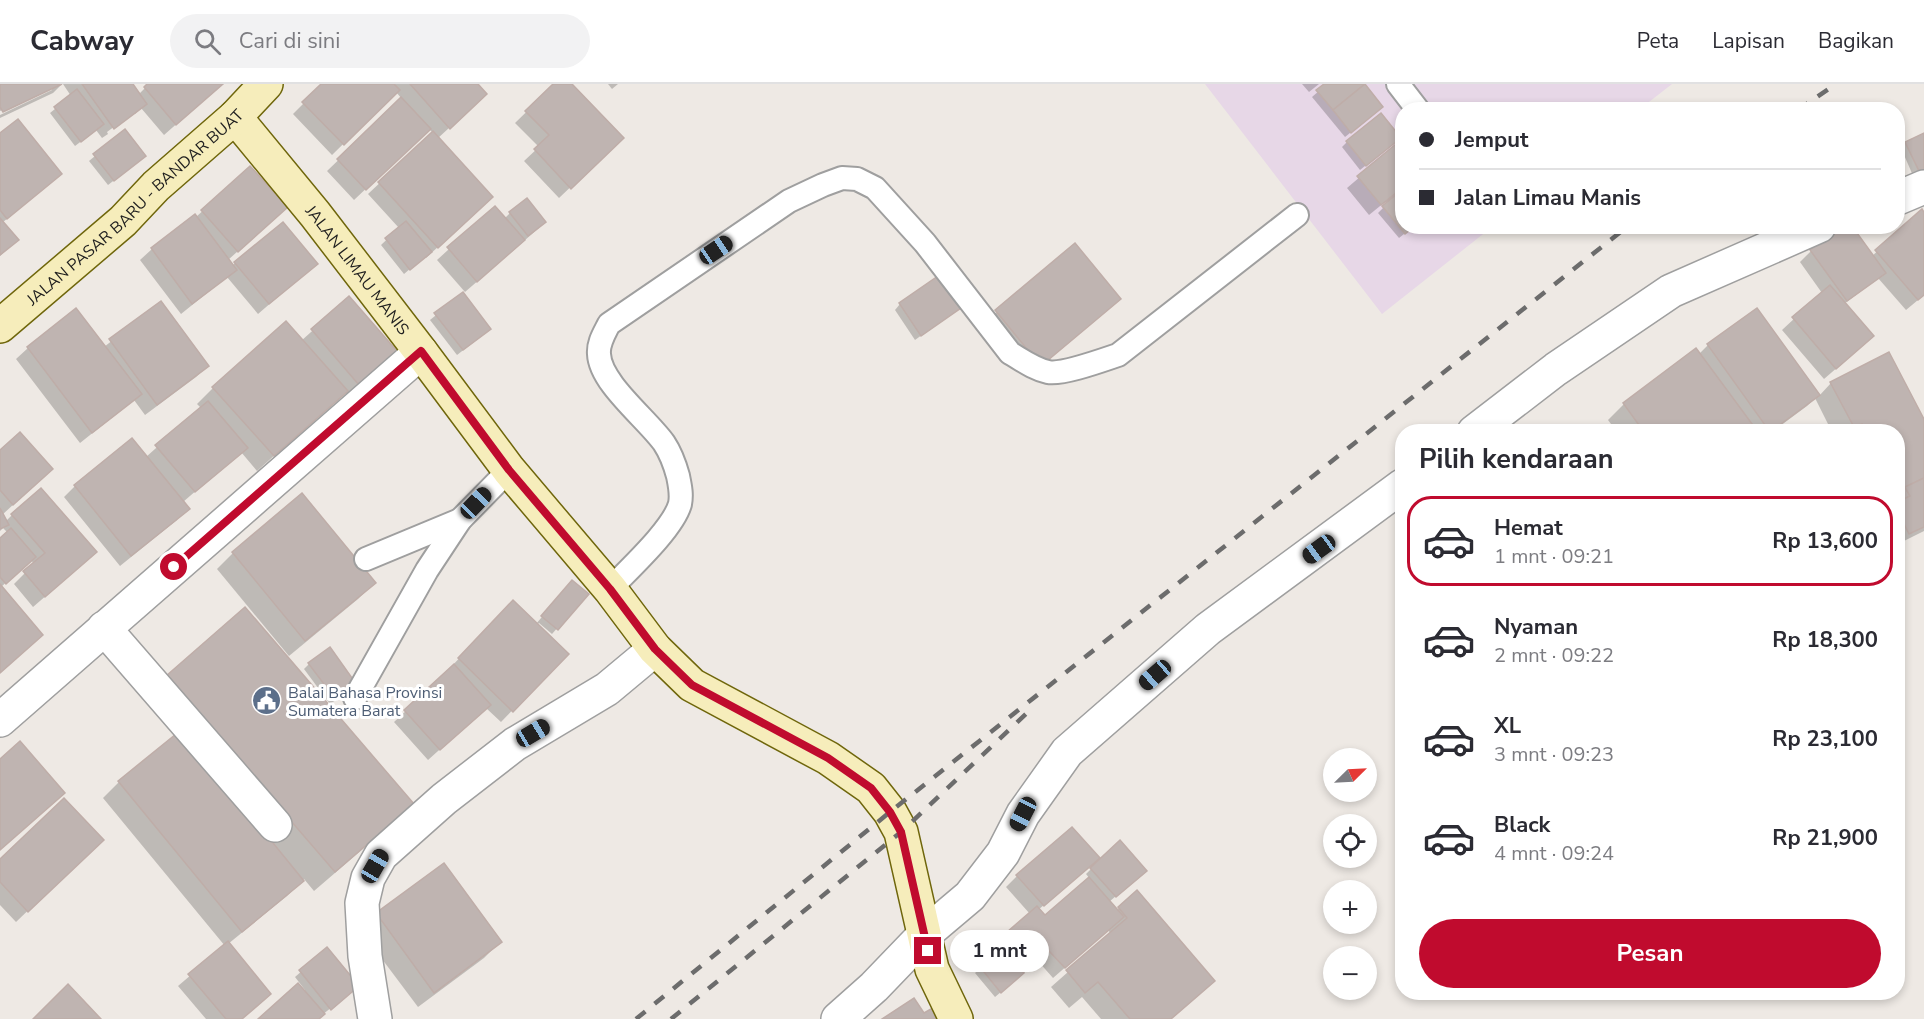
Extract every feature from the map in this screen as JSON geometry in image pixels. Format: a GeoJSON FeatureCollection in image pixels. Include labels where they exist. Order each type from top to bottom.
{"type":"FeatureCollection","features":[{"type":"Feature","properties":{"kind":"street","name":"JALAN PASAR BARU - BANDAR BUAT"},"geometry":{"type":"LineString","coordinates":[[0,326],[123,221],[156,186],[235,117],[266,84]]}},
{"type":"Feature","properties":{"kind":"street","name":"JALAN LIMAU MANIS"},"geometry":{"type":"LineString","coordinates":[[235,117],[315,214],[509,470],[610,589],[655,649],[692,685],[828,758],[871,788],[890,812],[901,832],[932,969],[956,1019]]}},
{"type":"Feature","properties":{"kind":"street"},"geometry":{"type":"LineString","coordinates":[[1484,424],[1556,369],[1671,291],[1801,234]]}},
{"type":"Feature","properties":{"kind":"street"},"geometry":{"type":"LineString","coordinates":[[0,720],[421,351]]}},
{"type":"Feature","properties":{"kind":"street"},"geometry":{"type":"LineString","coordinates":[[838,1019],[874,987],[924,934],[970,896],[1003,853],[1023,814],[1067,752],[1208,629],[1395,491]]}},
{"type":"Feature","properties":{"kind":"street"},"geometry":{"type":"LineString","coordinates":[[104,628],[275,825]]}},
{"type":"Feature","properties":{"kind":"street"},"geometry":{"type":"LineString","coordinates":[[375,1019],[365,956],[362,903],[368,878],[381,855],[444,799],[515,744],[607,689],[655,649]]}},
{"type":"Feature","properties":{"kind":"lane"},"geometry":{"type":"LineString","coordinates":[[1398,84],[1412,102]]}},
{"type":"Feature","properties":{"kind":"lane"},"geometry":{"type":"LineString","coordinates":[[610,589],[665,529],[679,506],[682,490],[676,467],[665,444],[610,382],[602,369],[599,354],[601,339],[609,324],[789,201],[842,178],[857,178],[875,188],[925,243],[1010,353],[1050,373],[1084,366],[1118,355],[1297,215]]}},
{"type":"Feature","properties":{"kind":"lane"},"geometry":{"type":"LineString","coordinates":[[355,698],[427,570],[460,520],[509,470]]}},
{"type":"Feature","properties":{"kind":"lane"},"geometry":{"type":"LineString","coordinates":[[366,559],[460,520]]}},
{"type":"Feature","properties":{"kind":"shaded area"},"geometry":{"type":"Polygon","coordinates":[[[1205,84],[1672,84],[1649,102],[1395,102],[1395,234],[1483,234],[1382,314],[1205,84]]]}},
{"type":"Feature","properties":{"kind":"building"},"geometry":{"type":"Polygon","coordinates":[[[0,84],[62,84],[3,112],[0,107],[0,84]]]}},
{"type":"Feature","properties":{"kind":"building"},"geometry":{"type":"Polygon","coordinates":[[[82,84],[133,84],[147,104],[114,129],[82,84]]]}},
{"type":"Feature","properties":{"kind":"building"},"geometry":{"type":"Polygon","coordinates":[[[147,84],[223,84],[176,125],[144,87],[147,84]]]}},
{"type":"Feature","properties":{"kind":"building"},"geometry":{"type":"Polygon","coordinates":[[[321,84],[394,84],[400,90],[344,145],[302,102],[321,84]]]}},
{"type":"Feature","properties":{"kind":"building"},"geometry":{"type":"Polygon","coordinates":[[[410,84],[478,84],[487,94],[450,129],[410,84]]]}},
{"type":"Feature","properties":{"kind":"building"},"geometry":{"type":"Polygon","coordinates":[[[553,84],[572,84],[624,138],[571,189],[534,149],[549,135],[525,111],[553,84]]]}},
{"type":"Feature","properties":{"kind":"building"},"geometry":{"type":"Polygon","coordinates":[[[1324,84],[1365,84],[1333,110],[1316,90],[1324,84]]]}},
{"type":"Feature","properties":{"kind":"building"},"geometry":{"type":"Polygon","coordinates":[[[1365,84],[1383,107],[1351,133],[1333,110],[1365,84]]]}},
{"type":"Feature","properties":{"kind":"building"},"geometry":{"type":"Polygon","coordinates":[[[77,89],[104,124],[81,142],[54,107],[77,89]]]}},
{"type":"Feature","properties":{"kind":"building"},"geometry":{"type":"Polygon","coordinates":[[[401,97],[431,129],[366,190],[337,159],[401,97]]]}},
{"type":"Feature","properties":{"kind":"building"},"geometry":{"type":"Polygon","coordinates":[[[1381,113],[1395,130],[1395,143],[1366,166],[1346,141],[1381,113]]]}},
{"type":"Feature","properties":{"kind":"building"},"geometry":{"type":"Polygon","coordinates":[[[18,119],[62,174],[7,219],[0,210],[0,133],[18,119]]]}},
{"type":"Feature","properties":{"kind":"building"},"geometry":{"type":"Polygon","coordinates":[[[125,129],[146,156],[114,181],[93,154],[125,129]]]}},
{"type":"Feature","properties":{"kind":"building"},"geometry":{"type":"Polygon","coordinates":[[[433,131],[493,197],[438,248],[378,182],[433,131]]]}},
{"type":"Feature","properties":{"kind":"building"},"geometry":{"type":"Polygon","coordinates":[[[1924,133],[1924,172],[1920,173],[1905,142],[1924,133]]]}},
{"type":"Feature","properties":{"kind":"building"},"geometry":{"type":"Polygon","coordinates":[[[1395,145],[1395,194],[1381,205],[1357,176],[1395,145]]]}},
{"type":"Feature","properties":{"kind":"building"},"geometry":{"type":"Polygon","coordinates":[[[250,166],[288,207],[238,252],[201,210],[250,166]]]}},
{"type":"Feature","properties":{"kind":"building"},"geometry":{"type":"Polygon","coordinates":[[[1395,196],[1395,222],[1382,206],[1395,196]]]}},
{"type":"Feature","properties":{"kind":"building"},"geometry":{"type":"Polygon","coordinates":[[[527,198],[546,222],[528,236],[509,212],[527,198]]]}},
{"type":"Feature","properties":{"kind":"building"},"geometry":{"type":"Polygon","coordinates":[[[495,206],[525,240],[477,282],[447,247],[495,206]]]}},
{"type":"Feature","properties":{"kind":"building"},"geometry":{"type":"Polygon","coordinates":[[[1922,209],[1924,212],[1924,295],[1918,300],[1875,250],[1893,234],[1905,234],[1905,224],[1922,209]]]}},
{"type":"Feature","properties":{"kind":"building"},"geometry":{"type":"Polygon","coordinates":[[[195,214],[237,270],[192,304],[151,248],[195,214]]]}},
{"type":"Feature","properties":{"kind":"building"},"geometry":{"type":"Polygon","coordinates":[[[0,218],[19,240],[0,255],[0,218]]]}},
{"type":"Feature","properties":{"kind":"building"},"geometry":{"type":"Polygon","coordinates":[[[406,221],[432,252],[410,270],[385,238],[406,221]]]}},
{"type":"Feature","properties":{"kind":"building"},"geometry":{"type":"Polygon","coordinates":[[[283,222],[318,264],[269,304],[234,262],[283,222]]]}},
{"type":"Feature","properties":{"kind":"building"},"geometry":{"type":"Polygon","coordinates":[[[1831,234],[1858,234],[1886,273],[1847,301],[1810,250],[1831,234]]]}},
{"type":"Feature","properties":{"kind":"building"},"geometry":{"type":"Polygon","coordinates":[[[1075,243],[1121,299],[1041,366],[995,310],[1075,243]]]}},
{"type":"Feature","properties":{"kind":"building"},"geometry":{"type":"Polygon","coordinates":[[[938,276],[961,308],[921,336],[899,303],[938,276]]]}},
{"type":"Feature","properties":{"kind":"building"},"geometry":{"type":"Polygon","coordinates":[[[1830,285],[1874,336],[1836,369],[1792,317],[1830,285]]]}},
{"type":"Feature","properties":{"kind":"building"},"geometry":{"type":"Polygon","coordinates":[[[463,292],[491,329],[463,350],[434,313],[463,292]]]}},
{"type":"Feature","properties":{"kind":"building"},"geometry":{"type":"Polygon","coordinates":[[[349,296],[403,358],[365,392],[311,329],[349,296]]]}},
{"type":"Feature","properties":{"kind":"building"},"geometry":{"type":"Polygon","coordinates":[[[161,301],[209,366],[157,405],[109,339],[161,301]]]}},
{"type":"Feature","properties":{"kind":"building"},"geometry":{"type":"Polygon","coordinates":[[[76,308],[142,394],[92,433],[27,347],[76,308]]]}},
{"type":"Feature","properties":{"kind":"building"},"geometry":{"type":"Polygon","coordinates":[[[1757,308],[1820,395],[1781,424],[1764,424],[1707,344],[1757,308]]]}},
{"type":"Feature","properties":{"kind":"building"},"geometry":{"type":"Polygon","coordinates":[[[286,321],[348,391],[274,456],[212,387],[286,321]]]}},
{"type":"Feature","properties":{"kind":"building"},"geometry":{"type":"Polygon","coordinates":[[[1696,348],[1752,424],[1638,424],[1623,403],[1696,348]]]}},
{"type":"Feature","properties":{"kind":"building"},"geometry":{"type":"Polygon","coordinates":[[[1889,352],[1924,419],[1924,478],[1905,487],[1905,424],[1852,424],[1830,382],[1889,352]]]}},
{"type":"Feature","properties":{"kind":"building"},"geometry":{"type":"Polygon","coordinates":[[[208,401],[248,448],[195,492],[155,445],[208,401]]]}},
{"type":"Feature","properties":{"kind":"building"},"geometry":{"type":"Polygon","coordinates":[[[20,432],[53,469],[13,505],[0,490],[0,450],[20,432]]]}},
{"type":"Feature","properties":{"kind":"building"},"geometry":{"type":"Polygon","coordinates":[[[132,438],[190,509],[131,556],[74,485],[132,438]]]}},
{"type":"Feature","properties":{"kind":"building"},"geometry":{"type":"Polygon","coordinates":[[[1924,478],[1924,527],[1909,534],[1905,526],[1905,498],[1910,496],[1905,487],[1924,478]]]}},
{"type":"Feature","properties":{"kind":"building"},"geometry":{"type":"Polygon","coordinates":[[[1905,487],[1910,496],[1905,498],[1905,487]]]}},
{"type":"Feature","properties":{"kind":"building"},"geometry":{"type":"Polygon","coordinates":[[[41,488],[97,552],[45,597],[23,571],[45,553],[11,514],[41,488]]]}},
{"type":"Feature","properties":{"kind":"building"},"geometry":{"type":"Polygon","coordinates":[[[302,493],[376,583],[305,641],[232,552],[302,493]]]}},
{"type":"Feature","properties":{"kind":"building"},"geometry":{"type":"Polygon","coordinates":[[[0,508],[9,525],[0,529],[0,508]]]}},
{"type":"Feature","properties":{"kind":"building"},"geometry":{"type":"Polygon","coordinates":[[[11,528],[36,557],[6,584],[0,577],[0,538],[11,528]]]}},
{"type":"Feature","properties":{"kind":"building"},"geometry":{"type":"Polygon","coordinates":[[[572,580],[589,594],[558,630],[541,616],[572,580]]]}},
{"type":"Feature","properties":{"kind":"building"},"geometry":{"type":"Polygon","coordinates":[[[0,584],[43,635],[0,673],[0,584]]]}},
{"type":"Feature","properties":{"kind":"building"},"geometry":{"type":"Polygon","coordinates":[[[513,600],[569,654],[513,712],[458,658],[513,600]]]}},
{"type":"Feature","properties":{"kind":"building"},"geometry":{"type":"Polygon","coordinates":[[[245,607],[414,804],[335,872],[166,676],[245,607]]]}},
{"type":"Feature","properties":{"kind":"building"},"geometry":{"type":"Polygon","coordinates":[[[330,647],[357,685],[336,700],[308,663],[330,647]]]}},
{"type":"Feature","properties":{"kind":"building"},"geometry":{"type":"Polygon","coordinates":[[[454,664],[491,705],[440,750],[404,710],[454,664]]]}},
{"type":"Feature","properties":{"kind":"building"},"geometry":{"type":"Polygon","coordinates":[[[181,730],[304,881],[242,932],[118,781],[181,730]]]}},
{"type":"Feature","properties":{"kind":"building"},"geometry":{"type":"Polygon","coordinates":[[[20,741],[65,793],[0,850],[0,759],[20,741]]]}},
{"type":"Feature","properties":{"kind":"building"},"geometry":{"type":"Polygon","coordinates":[[[64,798],[104,840],[28,912],[0,882],[0,859],[64,798]]]}},
{"type":"Feature","properties":{"kind":"building"},"geometry":{"type":"Polygon","coordinates":[[[1072,827],[1100,858],[1044,906],[1016,875],[1072,827]]]}},
{"type":"Feature","properties":{"kind":"building"},"geometry":{"type":"Polygon","coordinates":[[[1120,840],[1147,871],[1116,897],[1090,868],[1120,840]]]}},
{"type":"Feature","properties":{"kind":"building"},"geometry":{"type":"Polygon","coordinates":[[[444,863],[502,942],[434,993],[376,913],[444,863]]]}},
{"type":"Feature","properties":{"kind":"building"},"geometry":{"type":"Polygon","coordinates":[[[1089,877],[1124,917],[1065,968],[1049,951],[1035,963],[1007,932],[1037,906],[1045,915],[1089,877]]]}},
{"type":"Feature","properties":{"kind":"building"},"geometry":{"type":"Polygon","coordinates":[[[1137,890],[1215,981],[1171,1019],[1130,1019],[1098,982],[1085,993],[1066,970],[1127,918],[1118,907],[1137,890]]]}},
{"type":"Feature","properties":{"kind":"building"},"geometry":{"type":"Polygon","coordinates":[[[228,941],[271,994],[242,1019],[226,1019],[188,974],[228,941]]]}},
{"type":"Feature","properties":{"kind":"building"},"geometry":{"type":"Polygon","coordinates":[[[327,947],[359,986],[331,1010],[299,970],[327,947]]]}},
{"type":"Feature","properties":{"kind":"building"},"geometry":{"type":"Polygon","coordinates":[[[1002,947],[1024,973],[1001,993],[980,967],[1002,947]]]}},
{"type":"Feature","properties":{"kind":"building"},"geometry":{"type":"Polygon","coordinates":[[[298,983],[325,1014],[319,1019],[258,1019],[298,983]]]}},
{"type":"Feature","properties":{"kind":"building"},"geometry":{"type":"Polygon","coordinates":[[[68,984],[101,1019],[33,1019],[68,984]]]}},
{"type":"Feature","properties":{"kind":"building"},"geometry":{"type":"Polygon","coordinates":[[[914,998],[924,1013],[938,1005],[947,1019],[882,1019],[914,998]]]}},
{"type":"Feature","properties":{"kind":"railway"},"geometry":{"type":"LineString","coordinates":[[1810,102],[1836,84]]}},
{"type":"Feature","properties":{"kind":"railway"},"geometry":{"type":"LineString","coordinates":[[636,1019],[890,812],[1618,234]]}},
{"type":"Feature","properties":{"kind":"railway"},"geometry":{"type":"LineString","coordinates":[[671,1019],[901,832],[1027,713]]}},
{"type":"Feature","properties":{"kind":"place","name":"Balai Bahasa Provinsi Sumatera Barat"},"geometry":{"type":"Point","coordinates":[267,701]}},
{"type":"Feature","properties":{"kind":"route"},"geometry":{"type":"LineString","coordinates":[[174,567],[421,351],[509,470],[610,589],[655,649],[692,685],[828,758],[871,788],[890,812],[901,832],[928,951]]}}]}
